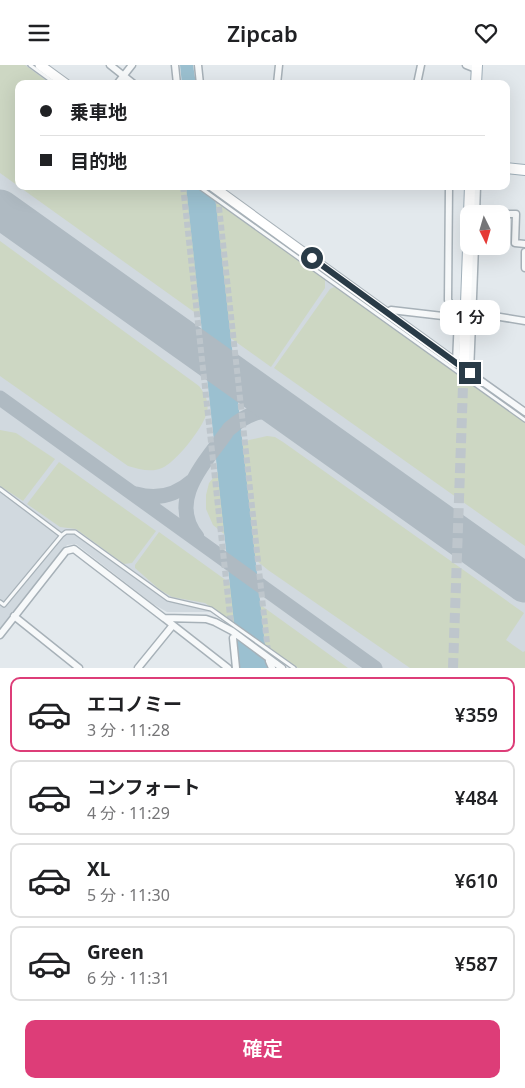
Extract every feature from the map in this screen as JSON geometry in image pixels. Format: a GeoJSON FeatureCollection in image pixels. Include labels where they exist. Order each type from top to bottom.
{"type":"FeatureCollection","features":[{"type":"Feature","properties":{"kind":"main road"},"geometry":{"type":"LineString","coordinates":[[476,80],[477,67]]}},
{"type":"Feature","properties":{"kind":"main road"},"geometry":{"type":"LineString","coordinates":[[510,168],[525,170]]}},
{"type":"Feature","properties":{"kind":"main road"},"geometry":{"type":"LineString","coordinates":[[469,205],[470,190]]}},
{"type":"Feature","properties":{"kind":"main road"},"geometry":{"type":"LineString","coordinates":[[460,361],[467,255]]}},
{"type":"Feature","properties":{"kind":"street"},"geometry":{"type":"LineString","coordinates":[[40,65],[61,80]]}},
{"type":"Feature","properties":{"kind":"street"},"geometry":{"type":"LineString","coordinates":[[110,65],[129,80]]}},
{"type":"Feature","properties":{"kind":"street"},"geometry":{"type":"LineString","coordinates":[[120,80],[132,65]]}},
{"type":"Feature","properties":{"kind":"street"},"geometry":{"type":"LineString","coordinates":[[175,65],[177,80]]}},
{"type":"Feature","properties":{"kind":"street"},"geometry":{"type":"LineString","coordinates":[[198,65],[200,80]]}},
{"type":"Feature","properties":{"kind":"street"},"geometry":{"type":"LineString","coordinates":[[277,80],[279,65]]}},
{"type":"Feature","properties":{"kind":"street"},"geometry":{"type":"LineString","coordinates":[[419,80],[421,65]]}},
{"type":"Feature","properties":{"kind":"street"},"geometry":{"type":"LineString","coordinates":[[466,65],[477,67]]}},
{"type":"Feature","properties":{"kind":"street"},"geometry":{"type":"LineString","coordinates":[[219,190],[387,313],[460,361],[470,373],[525,412]]}},
{"type":"Feature","properties":{"kind":"street"},"geometry":{"type":"LineString","coordinates":[[449,190],[448,300],[459,318],[460,361]]}},
{"type":"Feature","properties":{"kind":"street"},"geometry":{"type":"LineString","coordinates":[[476,205],[477,190]]}},
{"type":"Feature","properties":{"kind":"street"},"geometry":{"type":"LineString","coordinates":[[510,214],[516,214],[515,243],[525,244]]}},
{"type":"Feature","properties":{"kind":"street"},"geometry":{"type":"LineString","coordinates":[[525,252],[525,267]]}},
{"type":"Feature","properties":{"kind":"street"},"geometry":{"type":"LineString","coordinates":[[470,373],[475,255]]}},
{"type":"Feature","properties":{"kind":"street"},"geometry":{"type":"LineString","coordinates":[[387,313],[391,310],[471,319],[494,316],[525,321]]}},
{"type":"Feature","properties":{"kind":"street"},"geometry":{"type":"LineString","coordinates":[[0,635],[66,551],[74,549],[228,668]]}},
{"type":"Feature","properties":{"kind":"street"},"geometry":{"type":"LineString","coordinates":[[14,616],[79,668]]}},
{"type":"Feature","properties":{"kind":"street"},"geometry":{"type":"LineString","coordinates":[[164,618],[206,619],[215,622],[224,626],[282,668]]}},
{"type":"Feature","properties":{"kind":"street"},"geometry":{"type":"LineString","coordinates":[[138,668],[173,625]]}},
{"type":"Feature","properties":{"kind":"street"},"geometry":{"type":"LineString","coordinates":[[233,638],[236,668]]}},
{"type":"Feature","properties":{"kind":"street"},"geometry":{"type":"LineString","coordinates":[[269,661],[272,668]]}},
{"type":"Feature","properties":{"kind":"lane"},"geometry":{"type":"LineString","coordinates":[[30,65],[51,80]]}},
{"type":"Feature","properties":{"kind":"lane"},"geometry":{"type":"LineString","coordinates":[[204,190],[525,420]]}},
{"type":"Feature","properties":{"kind":"lane"},"geometry":{"type":"LineString","coordinates":[[0,489],[62,535]]}},
{"type":"Feature","properties":{"kind":"lane"},"geometry":{"type":"LineString","coordinates":[[0,602],[4,605],[62,535],[66,532],[75,532],[168,599],[211,609],[294,668]]}},
{"type":"Feature","properties":{"kind":"shaded area"},"geometry":{"type":"Polygon","coordinates":[[[0,65],[34,65],[55,80],[15,80],[15,190],[209,190],[525,416],[525,668],[289,668],[211,612],[167,612],[153,604],[76,544],[67,545],[0,630],[0,65]]]}},
{"type":"Feature","properties":{"kind":"green space"},"geometry":{"type":"Polygon","coordinates":[[[0,65],[25,65],[46,80],[15,80],[15,184],[0,173],[0,65]]]}},
{"type":"Feature","properties":{"kind":"green space"},"geometry":{"type":"Polygon","coordinates":[[[24,190],[201,190],[325,279],[325,288],[271,367],[24,190]]]}},
{"type":"Feature","properties":{"kind":"green space"},"geometry":{"type":"Polygon","coordinates":[[[0,241],[199,386],[207,400],[206,415],[187,445],[174,460],[158,469],[149,470],[128,466],[0,376],[0,241]]]}},
{"type":"Feature","properties":{"kind":"green space"},"geometry":{"type":"Polygon","coordinates":[[[334,287],[525,422],[525,546],[274,368],[330,289],[334,287]]]}},
{"type":"Feature","properties":{"kind":"green space"},"geometry":{"type":"Polygon","coordinates":[[[0,430],[16,433],[55,459],[23,501],[0,486],[0,430]]]}},
{"type":"Feature","properties":{"kind":"green space"},"geometry":{"type":"Polygon","coordinates":[[[267,436],[275,437],[283,442],[524,613],[506,640],[523,652],[525,651],[525,668],[410,668],[268,570],[213,525],[206,509],[206,495],[209,483],[241,445],[249,440],[267,436]]]}},
{"type":"Feature","properties":{"kind":"green space"},"geometry":{"type":"Polygon","coordinates":[[[59,462],[156,531],[132,563],[124,564],[76,529],[60,527],[27,504],[59,462]]]}},
{"type":"Feature","properties":{"kind":"green space"},"geometry":{"type":"Polygon","coordinates":[[[159,532],[348,668],[298,668],[205,603],[172,597],[160,590],[135,568],[135,565],[159,532]]]}},
{"type":"Feature","properties":{"kind":"water"},"geometry":{"type":"Polygon","coordinates":[[[180,65],[193,65],[195,80],[182,80],[180,65]]]}},
{"type":"Feature","properties":{"kind":"water"},"geometry":{"type":"Polygon","coordinates":[[[186,190],[214,190],[267,663],[270,668],[239,668],[186,190]]]}},
{"type":"Feature","properties":{"kind":"taxiway"},"geometry":{"type":"LineString","coordinates":[[0,398],[375,668]]}},
{"type":"Feature","properties":{"kind":"taxiway"},"geometry":{"type":"LineString","coordinates":[[229,429],[246,417],[262,412],[279,413],[298,421]]}},
{"type":"Feature","properties":{"kind":"taxiway"},"geometry":{"type":"LineString","coordinates":[[197,537],[189,523],[186,509],[187,496],[192,482],[200,469],[226,433]]}},
{"type":"Feature","properties":{"kind":"taxiway"},"geometry":{"type":"LineString","coordinates":[[136,494],[151,497],[165,495],[179,490],[192,481]]}},
{"type":"Feature","properties":{"kind":"runway"},"geometry":{"type":"LineString","coordinates":[[0,209],[525,583]]}},
{"type":"Feature","properties":{"kind":"tunnel"},"geometry":{"type":"LineString","coordinates":[[183,190],[232,634]]}},
{"type":"Feature","properties":{"kind":"tunnel"},"geometry":{"type":"LineString","coordinates":[[217,190],[269,661]]}},
{"type":"Feature","properties":{"kind":"tunnel"},"geometry":{"type":"LineString","coordinates":[[453,668],[464,358]]}},
{"type":"Feature","properties":{"kind":"route"},"geometry":{"type":"LineString","coordinates":[[312,258],[470,373]]}}]}
